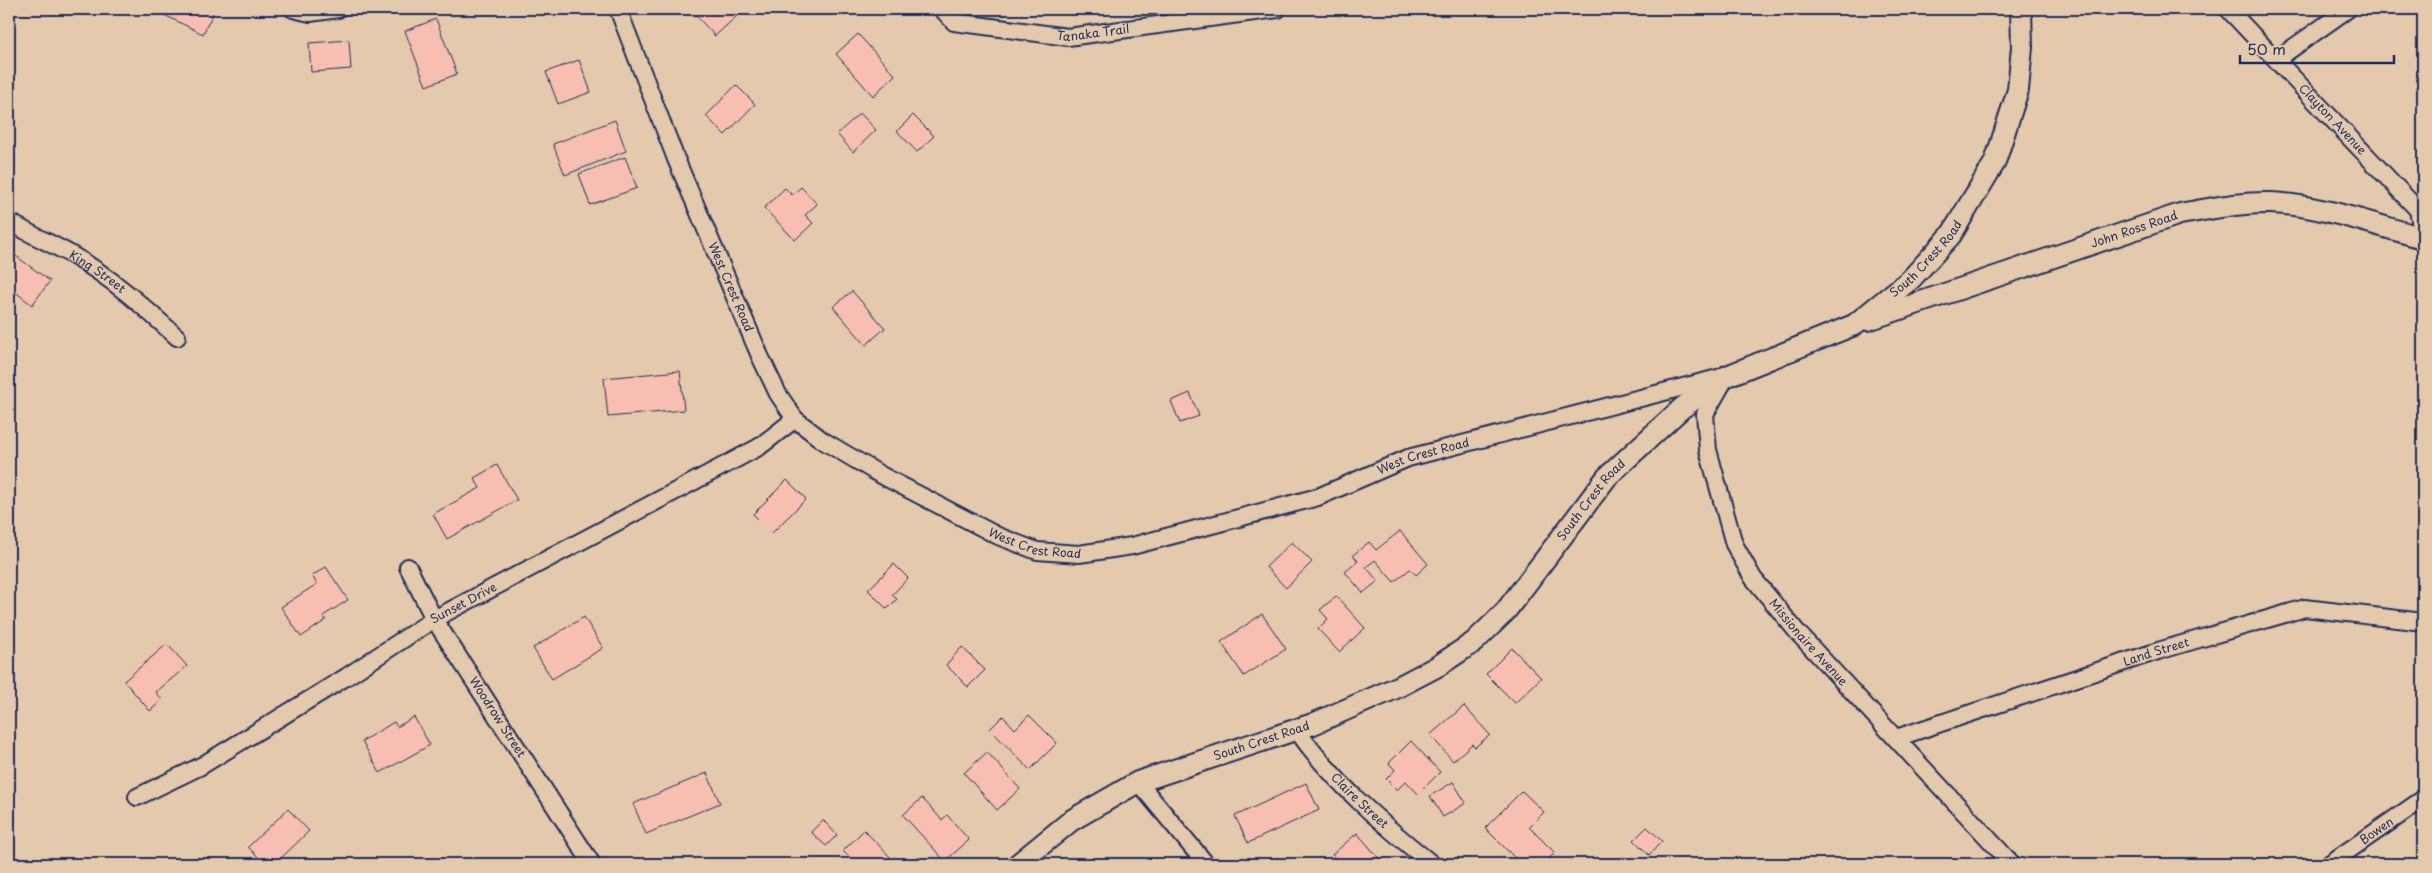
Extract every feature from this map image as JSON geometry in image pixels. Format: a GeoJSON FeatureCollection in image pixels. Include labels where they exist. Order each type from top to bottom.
{"type":"FeatureCollection","features":[{"type":"Feature","properties":{"kind":"street"},"geometry":{"type":"LineString","coordinates":[[293,9],[310,14],[338,9]]}},
{"type":"Feature","properties":{"kind":"street","name":"West Crest Road"},"geometry":{"type":"LineString","coordinates":[[618,9],[676,158],[760,356],[778,394],[795,419],[822,440],[881,475],[998,536],[1037,551],[1078,554],[1132,546],[1318,497],[1408,458],[1727,376]]}},
{"type":"Feature","properties":{"kind":"street","name":"Tanaka Trail"},"geometry":{"type":"LineString","coordinates":[[942,9],[954,22],[1068,37],[1278,9]]}},
{"type":"Feature","properties":{"kind":"street","name":"South Crest Road"},"geometry":{"type":"LineString","coordinates":[[1018,864],[1072,820],[1138,782],[1296,730],[1398,687],[1438,666],[1474,642],[1505,612],[1607,477],[1682,408],[1727,376],[1854,325],[1911,280],[1951,235],[1995,162],[2018,90],[2022,47],[2022,9]]}},
{"type":"Feature","properties":{"kind":"street","name":"Clayton Avenue"},"geometry":{"type":"LineString","coordinates":[[2228,9],[2418,210],[2423,238]]}},
{"type":"Feature","properties":{"kind":"street"},"geometry":{"type":"LineString","coordinates":[[2277,59],[2348,9]]}},
{"type":"Feature","properties":{"kind":"street","name":"John Ross Road"},"geometry":{"type":"LineString","coordinates":[[1854,325],[2180,214],[2232,204],[2271,203],[2312,207],[2423,238]]}},
{"type":"Feature","properties":{"kind":"street","name":"King Street"},"geometry":{"type":"LineString","coordinates":[[9,221],[35,238],[70,254],[121,287],[178,336]]}},
{"type":"Feature","properties":{"kind":"street","name":"Missionaire Avenue"},"geometry":{"type":"LineString","coordinates":[[1727,376],[1705,414],[1708,450],[1734,544],[1753,578],[1798,633],[2012,864]]}},
{"type":"Feature","properties":{"kind":"street","name":"Sunset Drive"},"geometry":{"type":"LineString","coordinates":[[137,796],[202,766],[346,677],[434,619],[759,447],[795,419]]}},
{"type":"Feature","properties":{"kind":"street","name":"Woodrow Street"},"geometry":{"type":"LineString","coordinates":[[408,567],[434,619],[592,864]]}},
{"type":"Feature","properties":{"kind":"street","name":"Land Street"},"geometry":{"type":"LineString","coordinates":[[1896,738],[2158,651],[2305,608],[2423,622]]}},
{"type":"Feature","properties":{"kind":"street","name":"Claire Street"},"geometry":{"type":"LineString","coordinates":[[1296,730],[1317,759],[1345,787],[1432,864]]}},
{"type":"Feature","properties":{"kind":"street"},"geometry":{"type":"LineString","coordinates":[[1138,782],[1206,864]]}},
{"type":"Feature","properties":{"kind":"street","name":"Bowen"},"geometry":{"type":"LineString","coordinates":[[2328,864],[2423,799]]}},
{"type":"Feature","properties":{"kind":"building"},"geometry":{"type":"Polygon","coordinates":[[[152,9],[215,9],[203,34],[152,9]]]}},
{"type":"Feature","properties":{"kind":"building"},"geometry":{"type":"Polygon","coordinates":[[[690,9],[734,9],[739,14],[715,36],[690,9]]]}},
{"type":"Feature","properties":{"kind":"building"},"geometry":{"type":"Polygon","coordinates":[[[436,19],[457,74],[426,86],[405,31],[436,19]]]}},
{"type":"Feature","properties":{"kind":"building"},"geometry":{"type":"Polygon","coordinates":[[[858,34],[895,75],[873,96],[836,54],[858,34]]]}},
{"type":"Feature","properties":{"kind":"building"},"geometry":{"type":"Polygon","coordinates":[[[349,40],[351,69],[311,72],[309,43],[349,40]]]}},
{"type":"Feature","properties":{"kind":"building"},"geometry":{"type":"Polygon","coordinates":[[[579,60],[591,92],[558,104],[546,72],[579,60]]]}},
{"type":"Feature","properties":{"kind":"building"},"geometry":{"type":"Polygon","coordinates":[[[736,85],[755,104],[725,135],[706,116],[736,85]]]}},
{"type":"Feature","properties":{"kind":"building"},"geometry":{"type":"Polygon","coordinates":[[[860,113],[876,130],[853,152],[837,134],[860,113]]]}},
{"type":"Feature","properties":{"kind":"building"},"geometry":{"type":"Polygon","coordinates":[[[913,115],[934,136],[917,152],[897,131],[913,115]]]}},
{"type":"Feature","properties":{"kind":"building"},"geometry":{"type":"Polygon","coordinates":[[[615,120],[626,151],[565,175],[553,144],[615,120]]]}},
{"type":"Feature","properties":{"kind":"building"},"geometry":{"type":"Polygon","coordinates":[[[625,157],[637,188],[590,205],[579,174],[625,157]]]}},
{"type":"Feature","properties":{"kind":"building"},"geometry":{"type":"Polygon","coordinates":[[[801,187],[817,204],[805,215],[813,223],[795,240],[764,208],[785,188],[792,195],[801,187]]]}},
{"type":"Feature","properties":{"kind":"building"},"geometry":{"type":"Polygon","coordinates":[[[9,251],[50,281],[32,305],[9,287],[9,251]]]}},
{"type":"Feature","properties":{"kind":"building"},"geometry":{"type":"Polygon","coordinates":[[[852,291],[885,328],[866,345],[833,307],[852,291]]]}},
{"type":"Feature","properties":{"kind":"building"},"geometry":{"type":"Polygon","coordinates":[[[680,371],[684,410],[608,417],[604,378],[680,371]]]}},
{"type":"Feature","properties":{"kind":"building"},"geometry":{"type":"Polygon","coordinates":[[[1190,393],[1199,416],[1180,423],[1171,401],[1190,393]]]}},
{"type":"Feature","properties":{"kind":"building"},"geometry":{"type":"Polygon","coordinates":[[[497,465],[517,500],[447,539],[433,514],[480,488],[474,478],[497,465]]]}},
{"type":"Feature","properties":{"kind":"building"},"geometry":{"type":"Polygon","coordinates":[[[787,480],[806,499],[772,533],[753,514],[787,480]]]}},
{"type":"Feature","properties":{"kind":"building"},"geometry":{"type":"Polygon","coordinates":[[[1400,531],[1428,564],[1416,575],[1410,569],[1394,582],[1375,560],[1366,567],[1378,581],[1363,593],[1345,572],[1358,561],[1353,555],[1369,542],[1376,550],[1400,531]]]}},
{"type":"Feature","properties":{"kind":"building"},"geometry":{"type":"Polygon","coordinates":[[[1292,542],[1312,562],[1286,588],[1266,567],[1292,542]]]}},
{"type":"Feature","properties":{"kind":"building"},"geometry":{"type":"Polygon","coordinates":[[[894,564],[908,578],[892,595],[897,599],[887,609],[868,590],[894,564]]]}},
{"type":"Feature","properties":{"kind":"building"},"geometry":{"type":"Polygon","coordinates":[[[326,567],[348,600],[323,616],[326,620],[301,637],[281,607],[317,584],[312,576],[326,567]]]}},
{"type":"Feature","properties":{"kind":"building"},"geometry":{"type":"Polygon","coordinates":[[[1336,596],[1365,628],[1339,652],[1318,629],[1328,619],[1320,610],[1336,596]]]}},
{"type":"Feature","properties":{"kind":"building"},"geometry":{"type":"Polygon","coordinates":[[[1262,614],[1286,649],[1244,676],[1221,642],[1262,614]]]}},
{"type":"Feature","properties":{"kind":"building"},"geometry":{"type":"Polygon","coordinates":[[[584,617],[603,648],[552,679],[533,648],[584,617]]]}},
{"type":"Feature","properties":{"kind":"building"},"geometry":{"type":"Polygon","coordinates":[[[167,644],[187,666],[156,692],[162,700],[150,711],[124,681],[167,644]]]}},
{"type":"Feature","properties":{"kind":"building"},"geometry":{"type":"Polygon","coordinates":[[[962,647],[985,670],[968,687],[946,665],[962,647]]]}},
{"type":"Feature","properties":{"kind":"building"},"geometry":{"type":"Polygon","coordinates":[[[1512,648],[1541,678],[1515,703],[1486,674],[1512,648]]]}},
{"type":"Feature","properties":{"kind":"building"},"geometry":{"type":"Polygon","coordinates":[[[1464,706],[1490,735],[1475,747],[1472,744],[1453,761],[1430,735],[1464,706]]]}},
{"type":"Feature","properties":{"kind":"building"},"geometry":{"type":"Polygon","coordinates":[[[1029,715],[1057,743],[1030,770],[990,729],[1003,716],[1015,729],[1029,715]]]}},
{"type":"Feature","properties":{"kind":"building"},"geometry":{"type":"Polygon","coordinates":[[[414,717],[430,745],[380,773],[362,741],[394,722],[397,727],[414,717]]]}},
{"type":"Feature","properties":{"kind":"building"},"geometry":{"type":"Polygon","coordinates":[[[1411,741],[1440,772],[1418,794],[1406,781],[1397,790],[1386,779],[1395,770],[1389,763],[1411,741]]]}},
{"type":"Feature","properties":{"kind":"building"},"geometry":{"type":"Polygon","coordinates":[[[987,752],[1020,789],[997,810],[964,773],[987,752]]]}},
{"type":"Feature","properties":{"kind":"building"},"geometry":{"type":"Polygon","coordinates":[[[707,773],[720,803],[646,834],[633,804],[707,773]]]}},
{"type":"Feature","properties":{"kind":"building"},"geometry":{"type":"Polygon","coordinates":[[[1453,782],[1466,803],[1443,817],[1430,796],[1453,782]]]}},
{"type":"Feature","properties":{"kind":"building"},"geometry":{"type":"Polygon","coordinates":[[[1306,783],[1319,810],[1248,843],[1235,816],[1306,783]]]}},
{"type":"Feature","properties":{"kind":"building"},"geometry":{"type":"Polygon","coordinates":[[[1522,791],[1544,812],[1529,827],[1555,853],[1543,864],[1521,864],[1485,828],[1522,791]]]}},
{"type":"Feature","properties":{"kind":"building"},"geometry":{"type":"Polygon","coordinates":[[[922,798],[942,820],[947,815],[969,840],[945,861],[903,815],[922,798]]]}},
{"type":"Feature","properties":{"kind":"building"},"geometry":{"type":"Polygon","coordinates":[[[288,809],[309,831],[275,864],[265,864],[248,847],[288,809]]]}},
{"type":"Feature","properties":{"kind":"building"},"geometry":{"type":"Polygon","coordinates":[[[823,820],[837,835],[826,846],[811,832],[823,820]]]}},
{"type":"Feature","properties":{"kind":"building"},"geometry":{"type":"Polygon","coordinates":[[[1647,827],[1662,841],[1649,855],[1634,840],[1647,827]]]}},
{"type":"Feature","properties":{"kind":"building"},"geometry":{"type":"Polygon","coordinates":[[[864,830],[895,864],[857,864],[843,851],[864,830]]]}},
{"type":"Feature","properties":{"kind":"building"},"geometry":{"type":"Polygon","coordinates":[[[1357,833],[1384,864],[1341,864],[1332,855],[1357,833]]]}}]}
